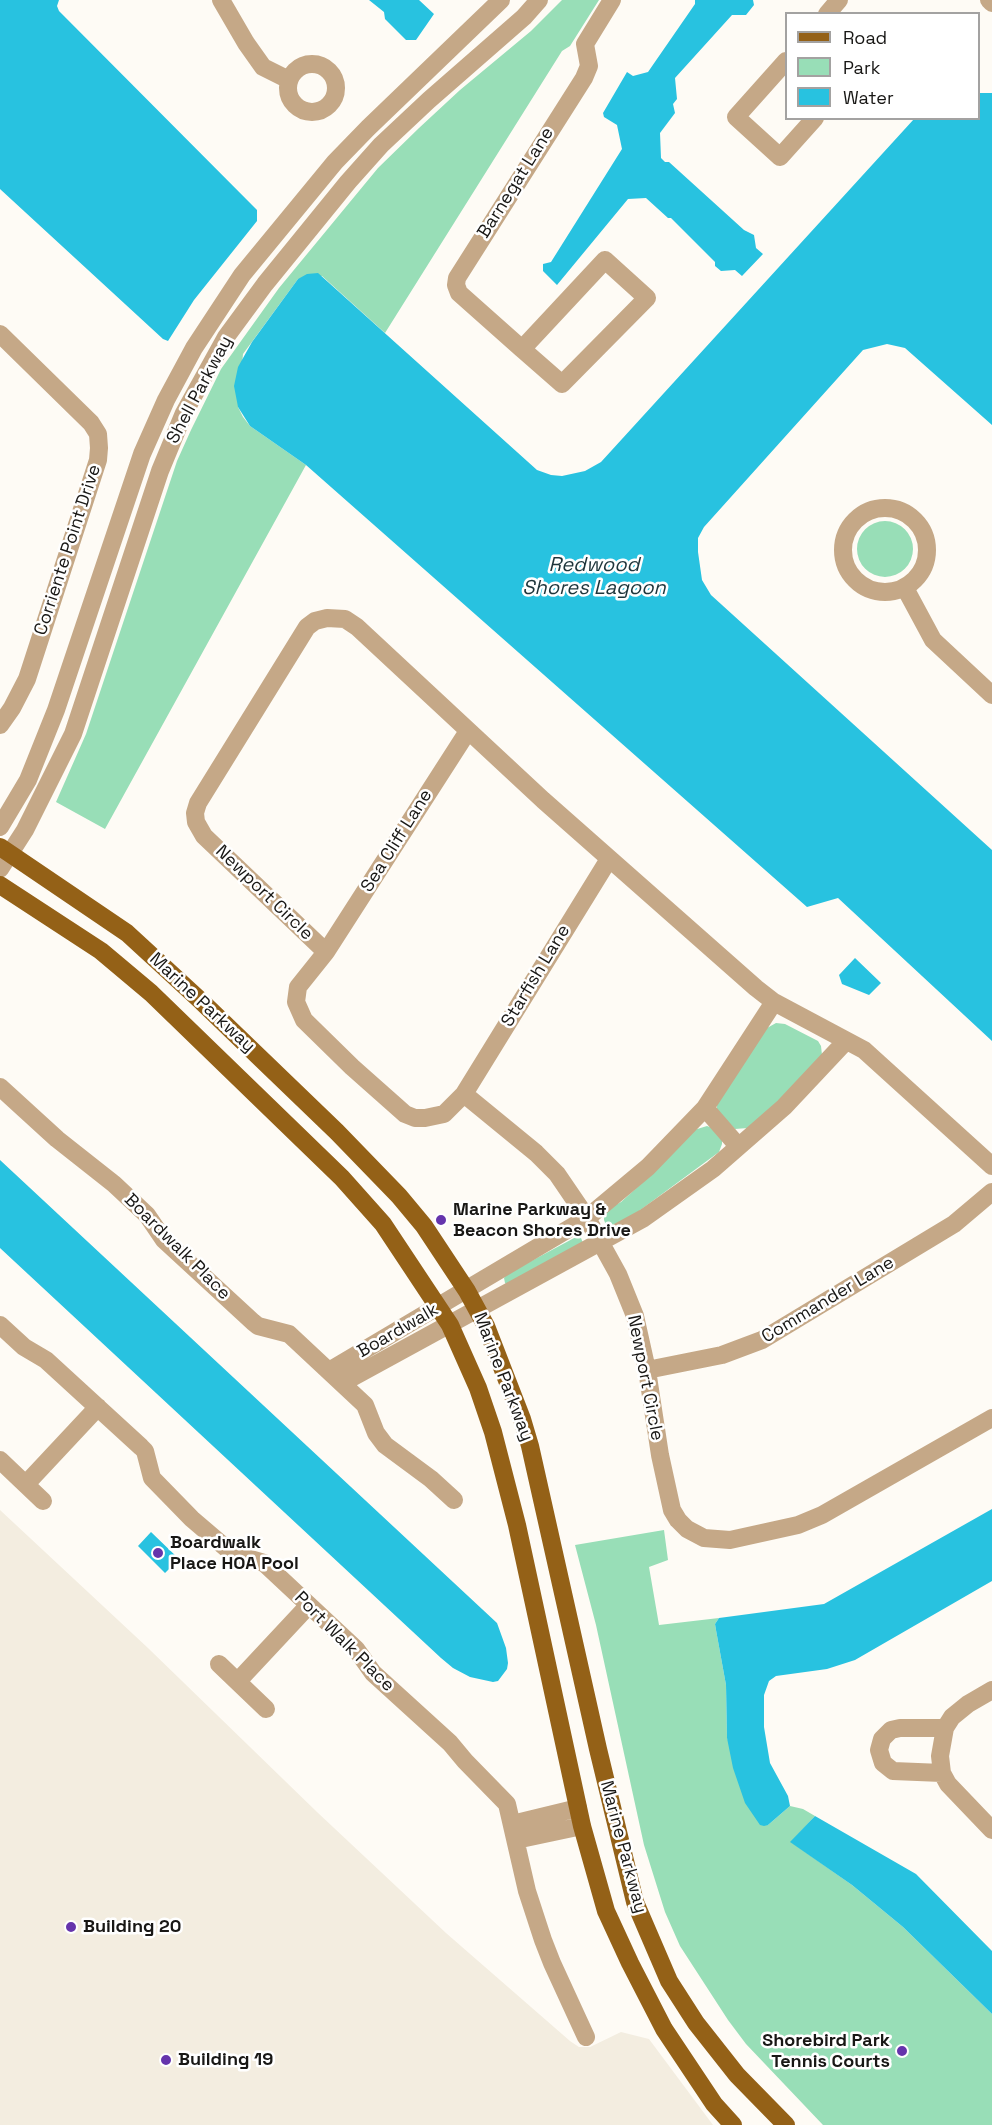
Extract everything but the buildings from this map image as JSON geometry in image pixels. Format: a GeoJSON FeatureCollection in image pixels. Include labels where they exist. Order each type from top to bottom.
{"type":"FeatureCollection","features":[{"type":"Feature","properties":{"kind":"main road","name":"Marine Parkway"},"geometry":{"type":"LineString","coordinates":[[5,850],[127,933],[202,1002],[351,1146],[399,1196],[424,1227],[467,1291],[486,1326],[530,1446],[600,1761],[635,1902],[669,1981],[696,2023],[737,2075],[786,2125]]}},
{"type":"Feature","properties":{"kind":"main road","name":"Marine Parkway"},"geometry":{"type":"LineString","coordinates":[[0,885],[101,951],[167,1009],[360,1197],[391,1235],[450,1325],[478,1388],[493,1432],[517,1525],[582,1826],[606,1911],[663,2029],[714,2104],[733,2125]]}},
{"type":"Feature","properties":{"kind":"street"},"geometry":{"type":"LineString","coordinates":[[221,0],[263,67],[289,80]]}},
{"type":"Feature","properties":{"kind":"street","name":"Shell Parkway"},"geometry":{"type":"LineString","coordinates":[[0,827],[28,780],[48,730],[142,454],[166,400],[194,348],[243,276],[336,162],[368,128],[501,0]]}},
{"type":"Feature","properties":{"kind":"street","name":"Shell Parkway"},"geometry":{"type":"LineString","coordinates":[[0,869],[5,850],[25,830],[72,734],[176,429],[226,337],[265,284],[348,182],[381,146],[429,100],[524,17],[539,0]]}},
{"type":"Feature","properties":{"kind":"street","name":"Barnegat Lane"},"geometry":{"type":"LineString","coordinates":[[522,349],[605,260],[647,298],[562,384],[522,349],[459,293],[456,285],[457,278],[584,78],[589,66],[585,44],[612,0]]}},
{"type":"Feature","properties":{"kind":"street"},"geometry":{"type":"LineString","coordinates":[[829,12],[839,0]]}},
{"type":"Feature","properties":{"kind":"street"},"geometry":{"type":"LineString","coordinates":[[785,62],[736,117],[780,157],[813,120]]}},
{"type":"Feature","properties":{"kind":"street","name":"Corriente Point Drive"},"geometry":{"type":"LineString","coordinates":[[0,334],[92,423],[98,434],[99,447],[98,460],[27,679],[0,725]]}},
{"type":"Feature","properties":{"kind":"street"},"geometry":{"type":"LineString","coordinates":[[880,508],[895,508],[908,514],[919,524],[926,537],[928,552],[924,566],[917,578],[905,588],[892,592],[879,592],[866,588],[848,569],[843,557],[845,537],[855,520],[866,512],[880,508]]}},
{"type":"Feature","properties":{"kind":"street"},"geometry":{"type":"LineString","coordinates":[[905,588],[933,640],[992,695]]}},
{"type":"Feature","properties":{"kind":"street","name":"Newport Circle"},"geometry":{"type":"LineString","coordinates":[[992,1166],[864,1050],[774,1002],[609,859],[345,619],[332,617],[318,620],[307,627],[199,799],[195,813],[198,826],[207,839],[326,952],[298,987],[296,1002],[304,1020],[405,1114],[415,1118],[444,1114],[464,1094],[557,1174],[587,1218],[618,1274],[635,1316],[672,1510],[687,1529],[712,1540],[730,1540],[798,1525],[822,1515],[992,1418]]}},
{"type":"Feature","properties":{"kind":"street","name":"Sea Cliff Lane"},"geometry":{"type":"LineString","coordinates":[[326,952],[468,730]]}},
{"type":"Feature","properties":{"kind":"street","name":"Starfish Lane"},"geometry":{"type":"LineString","coordinates":[[464,1094],[609,859]]}},
{"type":"Feature","properties":{"kind":"street","name":"Boardwalk"},"geometry":{"type":"LineString","coordinates":[[335,1377],[439,1308],[587,1218],[648,1167],[705,1108],[774,1002]]}},
{"type":"Feature","properties":{"kind":"street","name":"Boardwalk"},"geometry":{"type":"LineString","coordinates":[[335,1377],[450,1325],[644,1218],[713,1169],[784,1107],[846,1041]]}},
{"type":"Feature","properties":{"kind":"street","name":"Boardwalk Place"},"geometry":{"type":"LineString","coordinates":[[0,1087],[57,1139],[114,1184],[147,1215],[164,1240],[253,1322],[258,1326],[290,1334],[365,1405],[376,1433],[385,1445],[454,1500]]}},
{"type":"Feature","properties":{"kind":"street"},"geometry":{"type":"LineString","coordinates":[[705,1108],[738,1146]]}},
{"type":"Feature","properties":{"kind":"street","name":"Commander Lane"},"geometry":{"type":"LineString","coordinates":[[647,1370],[722,1355],[762,1341],[954,1224],[992,1192]]}},
{"type":"Feature","properties":{"kind":"street","name":"Port Walk Place"},"geometry":{"type":"LineString","coordinates":[[0,1325],[24,1347],[46,1360],[145,1451],[152,1478],[192,1519],[233,1554],[264,1563],[356,1649],[373,1673],[450,1743],[507,1804],[527,1891],[546,1948],[586,2037]]}},
{"type":"Feature","properties":{"kind":"street"},"geometry":{"type":"LineString","coordinates":[[26,1484],[98,1407]]}},
{"type":"Feature","properties":{"kind":"street"},"geometry":{"type":"LineString","coordinates":[[0,1460],[43,1501]]}},
{"type":"Feature","properties":{"kind":"street"},"geometry":{"type":"LineString","coordinates":[[238,1681],[309,1605]]}},
{"type":"Feature","properties":{"kind":"street"},"geometry":{"type":"LineString","coordinates":[[219,1664],[266,1709]]}},
{"type":"Feature","properties":{"kind":"street"},"geometry":{"type":"LineString","coordinates":[[992,1690],[959,1711],[945,1728],[940,1756],[942,1773],[956,1793],[992,1830]]}},
{"type":"Feature","properties":{"kind":"street"},"geometry":{"type":"LineString","coordinates":[[942,1773],[893,1771],[883,1763],[879,1750],[882,1739],[891,1730],[945,1728]]}},
{"type":"Feature","properties":{"kind":"street"},"geometry":{"type":"LineString","coordinates":[[514,1832],[578,1808]]}},
{"type":"Feature","properties":{"kind":"street"},"geometry":{"type":"LineString","coordinates":[[514,1832],[582,1826]]}},
{"type":"Feature","properties":{"kind":"shaded area"},"geometry":{"type":"Polygon","coordinates":[[[0,1510],[446,1933],[570,2041],[579,2047],[590,2047],[621,2032],[649,2039],[713,2125],[0,2125],[0,1510]]]}},
{"type":"Feature","properties":{"kind":"green space"},"geometry":{"type":"Polygon","coordinates":[[[562,0],[599,0],[570,46],[562,51],[385,333],[322,276],[298,279],[243,354],[238,407],[243,417],[250,426],[306,465],[105,829],[56,802],[86,734],[177,461],[221,369],[279,288],[378,168],[460,90],[531,31],[562,0]]]}},
{"type":"Feature","properties":{"kind":"green space"},"geometry":{"type":"Polygon","coordinates":[[[885,521],[896,523],[905,529],[911,538],[913,549],[911,560],[905,569],[896,575],[885,577],[874,575],[865,569],[859,560],[857,549],[859,538],[865,529],[874,523],[885,521]]]}},
{"type":"Feature","properties":{"kind":"green space"},"geometry":{"type":"Polygon","coordinates":[[[776,1023],[785,1024],[818,1041],[822,1055],[780,1100],[748,1128],[735,1129],[717,1111],[717,1104],[767,1028],[776,1023]]]}},
{"type":"Feature","properties":{"kind":"green space"},"geometry":{"type":"Polygon","coordinates":[[[707,1126],[715,1129],[722,1137],[719,1152],[620,1225],[612,1227],[606,1225],[604,1211],[621,1202],[653,1173],[694,1130],[707,1126]]]}},
{"type":"Feature","properties":{"kind":"green space"},"geometry":{"type":"Polygon","coordinates":[[[576,1237],[581,1238],[583,1243],[507,1285],[505,1283],[504,1278],[507,1274],[576,1237]]]}},
{"type":"Feature","properties":{"kind":"green space"},"geometry":{"type":"Polygon","coordinates":[[[664,1530],[668,1560],[649,1567],[659,1625],[719,1618],[715,1624],[726,1685],[727,1738],[768,1825],[790,1806],[803,1809],[815,1816],[791,1842],[852,1885],[903,1927],[992,2014],[992,2125],[823,2125],[746,2044],[680,1946],[665,1912],[644,1845],[596,1625],[575,1545],[664,1530]]]}},
{"type":"Feature","properties":{"kind":"water"},"geometry":{"type":"Polygon","coordinates":[[[0,0],[59,0],[57,6],[59,11],[257,210],[257,221],[194,300],[168,341],[163,339],[0,189],[0,0]]]}},
{"type":"Feature","properties":{"kind":"water"},"geometry":{"type":"Polygon","coordinates":[[[369,0],[419,0],[434,14],[416,40],[406,40],[385,19],[384,12],[369,0]]]}},
{"type":"Feature","properties":{"kind":"water"},"geometry":{"type":"Polygon","coordinates":[[[695,0],[753,0],[754,5],[746,15],[732,15],[675,78],[677,99],[673,104],[675,113],[660,133],[661,158],[669,162],[744,230],[754,235],[756,248],[763,254],[742,276],[735,270],[721,271],[715,266],[715,262],[671,218],[668,218],[646,198],[628,199],[557,285],[543,271],[543,264],[551,262],[622,149],[617,125],[604,117],[603,113],[627,72],[633,76],[648,72],[695,4],[695,0]]]}},
{"type":"Feature","properties":{"kind":"water","name":"Redwood Shores Lagoon"},"geometry":{"type":"Polygon","coordinates":[[[980,93],[992,93],[992,425],[905,348],[887,344],[863,350],[704,527],[698,538],[698,552],[702,580],[711,595],[992,850],[992,1041],[838,898],[807,907],[306,465],[250,426],[238,407],[234,386],[238,367],[252,342],[298,279],[307,274],[318,273],[537,470],[562,476],[585,471],[601,462],[913,120],[980,120],[980,93]]]}},
{"type":"Feature","properties":{"kind":"water"},"geometry":{"type":"Polygon","coordinates":[[[855,958],[881,983],[869,995],[842,984],[839,975],[855,958]]]}},
{"type":"Feature","properties":{"kind":"water"},"geometry":{"type":"Polygon","coordinates":[[[0,1160],[497,1623],[506,1648],[508,1663],[507,1669],[498,1681],[470,1677],[441,1658],[0,1248],[0,1160]]]}},
{"type":"Feature","properties":{"kind":"water"},"geometry":{"type":"Polygon","coordinates":[[[992,1509],[992,1581],[855,1660],[827,1669],[776,1676],[769,1681],[764,1695],[764,1727],[770,1763],[788,1796],[790,1806],[768,1825],[760,1825],[745,1803],[733,1768],[727,1738],[726,1685],[715,1624],[719,1618],[824,1604],[992,1509]]]}},
{"type":"Feature","properties":{"kind":"water","name":"Boardwalk Place HOA Pool"},"geometry":{"type":"Polygon","coordinates":[[[151,1532],[179,1559],[165,1573],[138,1546],[151,1532]]]}},
{"type":"Feature","properties":{"kind":"water"},"geometry":{"type":"Polygon","coordinates":[[[815,1816],[916,1874],[992,1951],[992,2014],[903,1927],[852,1885],[790,1842],[815,1816]]]}},
{"type":"Feature","properties":{"kind":"place","name":"Marine Parkway & Beacon Shores Drive"},"geometry":{"type":"Point","coordinates":[441,1220]}},
{"type":"Feature","properties":{"kind":"place","name":"Boardwalk Place HOA Pool"},"geometry":{"type":"Point","coordinates":[158,1553]}},
{"type":"Feature","properties":{"kind":"place","name":"Building 20"},"geometry":{"type":"Point","coordinates":[71,1927]}},
{"type":"Feature","properties":{"kind":"place","name":"Shorebird Park Tennis Courts"},"geometry":{"type":"Point","coordinates":[902,2051]}},
{"type":"Feature","properties":{"kind":"place","name":"Building 19"},"geometry":{"type":"Point","coordinates":[166,2060]}}]}
